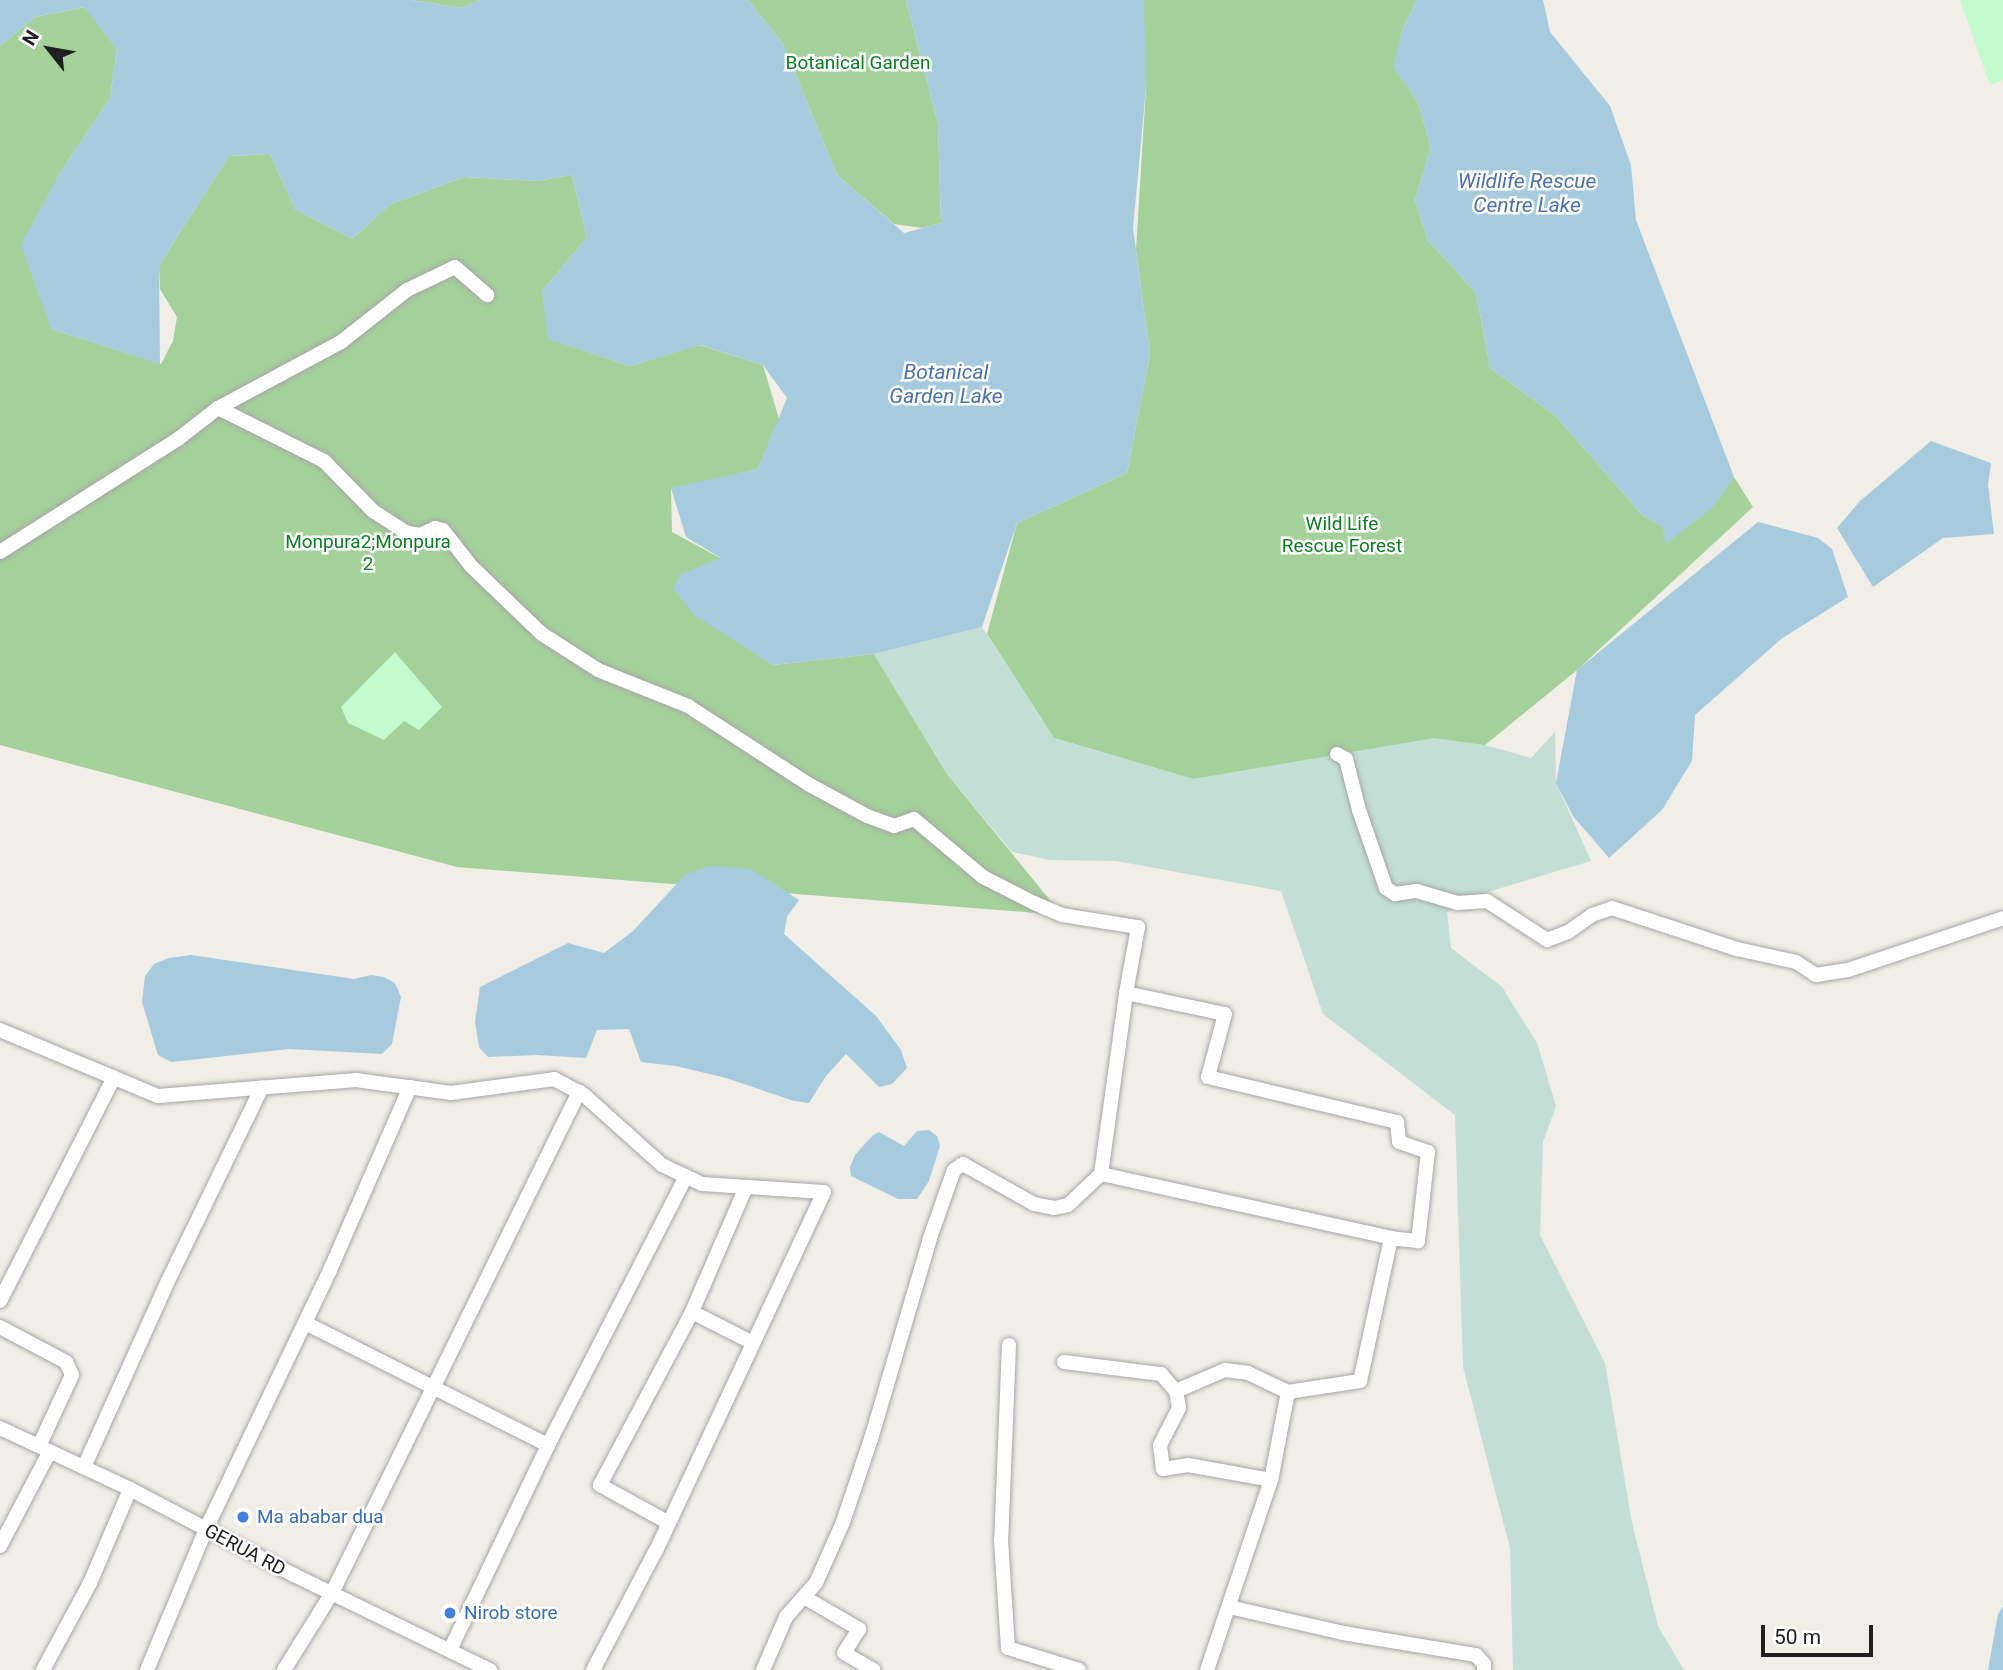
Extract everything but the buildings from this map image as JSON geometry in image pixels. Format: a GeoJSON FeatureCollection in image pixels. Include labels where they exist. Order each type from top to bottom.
{"type":"FeatureCollection","features":[{"type":"Feature","properties":{"kind":"street"},"geometry":{"type":"LineString","coordinates":[[0,552],[177,439],[219,408],[341,342],[407,290],[455,267],[487,295]]}},
{"type":"Feature","properties":{"kind":"street"},"geometry":{"type":"LineString","coordinates":[[219,408],[324,461],[373,511],[405,532],[420,535],[435,528],[443,530],[471,566],[542,634],[598,670],[688,706],[808,784],[867,816],[894,826],[914,819],[983,877],[1034,903],[1062,915],[1138,927],[1101,1174],[1068,1205],[1054,1208],[1034,1205],[963,1164],[954,1170],[843,1522],[816,1583],[786,1617],[763,1670]]}},
{"type":"Feature","properties":{"kind":"street"},"geometry":{"type":"LineString","coordinates":[[1337,754],[1346,759],[1359,810],[1386,888],[1395,894],[1417,891],[1457,902],[1487,901],[1546,940],[1568,932],[1592,915],[1612,908],[1737,948],[1796,962],[1816,975],[1848,970],[2003,918]]}},
{"type":"Feature","properties":{"kind":"street"},"geometry":{"type":"LineString","coordinates":[[1101,1174],[1391,1238],[1418,1241],[1428,1152],[1399,1142],[1397,1122],[1208,1077],[1225,1014],[1126,993]]}},
{"type":"Feature","properties":{"kind":"street"},"geometry":{"type":"LineString","coordinates":[[0,1030],[158,1096],[356,1080],[451,1093],[554,1079],[579,1092],[662,1164],[702,1184],[824,1192],[669,1522],[593,1670]]}},
{"type":"Feature","properties":{"kind":"street"},"geometry":{"type":"LineString","coordinates":[[0,1301],[114,1077]]}},
{"type":"Feature","properties":{"kind":"street"},"geometry":{"type":"LineString","coordinates":[[84,1467],[166,1285],[262,1087]]}},
{"type":"Feature","properties":{"kind":"street"},"geometry":{"type":"LineString","coordinates":[[148,1670],[206,1529],[305,1323],[410,1087]]}},
{"type":"Feature","properties":{"kind":"street"},"geometry":{"type":"LineString","coordinates":[[284,1670],[331,1593],[579,1092]]}},
{"type":"Feature","properties":{"kind":"street"},"geometry":{"type":"LineString","coordinates":[[450,1650],[548,1445],[686,1176]]}},
{"type":"Feature","properties":{"kind":"street"},"geometry":{"type":"LineString","coordinates":[[669,1522],[600,1485],[692,1312],[746,1187]]}},
{"type":"Feature","properties":{"kind":"street"},"geometry":{"type":"LineString","coordinates":[[1176,1391],[1225,1370],[1248,1373],[1288,1392],[1360,1381],[1391,1238]]}},
{"type":"Feature","properties":{"kind":"street"},"geometry":{"type":"LineString","coordinates":[[692,1312],[753,1343]]}},
{"type":"Feature","properties":{"kind":"street"},"geometry":{"type":"LineString","coordinates":[[305,1323],[548,1445]]}},
{"type":"Feature","properties":{"kind":"street"},"geometry":{"type":"LineString","coordinates":[[0,1327],[66,1362],[72,1375],[44,1448],[0,1546]]}},
{"type":"Feature","properties":{"kind":"street"},"geometry":{"type":"LineString","coordinates":[[1009,1345],[1001,1540],[1008,1648],[1079,1670]]}},
{"type":"Feature","properties":{"kind":"street"},"geometry":{"type":"LineString","coordinates":[[1064,1362],[1161,1374],[1176,1391],[1179,1408],[1160,1446],[1163,1469],[1188,1465],[1271,1480]]}},
{"type":"Feature","properties":{"kind":"street"},"geometry":{"type":"LineString","coordinates":[[1208,1670],[1271,1480],[1288,1392]]}},
{"type":"Feature","properties":{"kind":"street","name":"GERUA RD"},"geometry":{"type":"LineString","coordinates":[[0,1428],[130,1489],[331,1593],[491,1670]]}},
{"type":"Feature","properties":{"kind":"street"},"geometry":{"type":"LineString","coordinates":[[43,1670],[90,1583],[130,1489]]}},
{"type":"Feature","properties":{"kind":"street"},"geometry":{"type":"LineString","coordinates":[[804,1597],[859,1629],[844,1653],[874,1670]]}},
{"type":"Feature","properties":{"kind":"street"},"geometry":{"type":"LineString","coordinates":[[1230,1607],[1343,1633],[1476,1655],[1482,1659],[1484,1670]]}},
{"type":"Feature","properties":{"kind":"green space"},"geometry":{"type":"Polygon","coordinates":[[[411,0],[480,0],[461,8],[411,0]]]}},
{"type":"Feature","properties":{"kind":"green space","name":"Botanical Garden"},"geometry":{"type":"Polygon","coordinates":[[[748,0],[906,0],[938,124],[941,223],[922,228],[894,224],[837,175],[783,44],[748,0]]]}},
{"type":"Feature","properties":{"kind":"green space","name":"Wild Life Rescue Forest"},"geometry":{"type":"Polygon","coordinates":[[[1136,0],[1417,0],[1403,28],[1394,67],[1418,102],[1431,147],[1415,200],[1428,240],[1476,293],[1490,368],[1556,416],[1643,516],[1662,526],[1734,477],[1753,507],[1577,670],[1485,745],[1193,779],[1054,738],[987,634],[1017,523],[1127,473],[1150,354],[1136,250],[1146,88],[1136,0]]]}},
{"type":"Feature","properties":{"kind":"green space"},"geometry":{"type":"Polygon","coordinates":[[[1960,0],[2003,0],[2003,80],[1990,85],[1960,0]]]}},
{"type":"Feature","properties":{"kind":"green space","name":"Monpura2;Monpura 2"},"geometry":{"type":"Polygon","coordinates":[[[85,7],[117,49],[110,98],[59,174],[51,329],[161,364],[173,341],[177,317],[160,289],[159,265],[229,156],[270,154],[295,209],[352,239],[391,204],[464,177],[537,181],[572,175],[587,238],[542,291],[549,339],[630,366],[699,345],[763,365],[779,419],[758,469],[671,489],[672,532],[722,559],[773,665],[874,654],[947,774],[1062,915],[457,867],[0,745],[0,46],[35,17],[85,7]]]}},
{"type":"Feature","properties":{"kind":"green space"},"geometry":{"type":"Polygon","coordinates":[[[395,652],[442,707],[419,730],[404,721],[384,740],[348,723],[341,707],[395,652]]]}},
{"type":"Feature","properties":{"kind":"shaded area"},"geometry":{"type":"Polygon","coordinates":[[[982,627],[1054,738],[1193,779],[1434,738],[1485,745],[1531,758],[1555,732],[1556,783],[1591,861],[1481,894],[1447,912],[1451,948],[1502,987],[1537,1043],[1556,1106],[1543,1142],[1540,1235],[1605,1363],[1632,1523],[1658,1626],[1684,1670],[1513,1670],[1510,1548],[1463,1367],[1455,1115],[1323,1014],[1281,891],[1116,861],[1050,860],[1012,852],[947,774],[874,654],[982,627]]]}},
{"type":"Feature","properties":{"kind":"water","name":"Botanical Garden Lake"},"geometry":{"type":"Polygon","coordinates":[[[0,0],[411,0],[461,8],[480,0],[748,0],[783,44],[837,175],[904,233],[941,223],[938,124],[906,0],[1144,0],[1146,88],[1133,228],[1150,354],[1127,473],[1017,523],[982,627],[874,654],[773,665],[694,615],[673,588],[681,574],[721,558],[686,537],[671,488],[758,469],[787,398],[763,365],[700,345],[630,366],[548,339],[542,291],[587,238],[572,175],[537,181],[464,177],[391,204],[352,239],[295,209],[270,154],[229,156],[159,265],[160,364],[51,329],[21,245],[59,174],[110,98],[117,49],[84,7],[35,17],[0,46],[0,0]]]}},
{"type":"Feature","properties":{"kind":"water","name":"Wildlife Rescue Centre Lake"},"geometry":{"type":"Polygon","coordinates":[[[1417,0],[1543,0],[1550,32],[1610,106],[1631,165],[1636,220],[1734,477],[1712,508],[1666,544],[1662,526],[1643,516],[1556,416],[1490,368],[1476,293],[1428,240],[1415,200],[1431,147],[1418,102],[1393,67],[1403,28],[1417,0]]]}},
{"type":"Feature","properties":{"kind":"water"},"geometry":{"type":"Polygon","coordinates":[[[1931,441],[1991,463],[1988,485],[1994,534],[1943,538],[1873,587],[1837,528],[1860,501],[1931,441]]]}},
{"type":"Feature","properties":{"kind":"water"},"geometry":{"type":"Polygon","coordinates":[[[1758,522],[1818,538],[1832,549],[1848,597],[1781,639],[1695,715],[1692,761],[1662,810],[1609,858],[1573,816],[1556,783],[1577,670],[1758,522]]]}},
{"type":"Feature","properties":{"kind":"water"},"geometry":{"type":"Polygon","coordinates":[[[709,866],[751,869],[799,900],[787,917],[784,934],[876,1016],[901,1050],[907,1068],[892,1084],[879,1087],[846,1054],[826,1076],[809,1103],[794,1101],[726,1078],[676,1066],[641,1062],[629,1029],[597,1030],[586,1058],[537,1055],[488,1057],[479,1047],[475,1022],[480,987],[568,943],[604,953],[633,931],[685,875],[709,866]]]}},
{"type":"Feature","properties":{"kind":"water"},"geometry":{"type":"Polygon","coordinates":[[[191,955],[354,979],[371,975],[384,977],[395,983],[401,997],[392,1044],[382,1054],[289,1049],[171,1062],[158,1055],[142,1002],[145,976],[154,964],[169,958],[191,955]]]}},
{"type":"Feature","properties":{"kind":"water"},"geometry":{"type":"Polygon","coordinates":[[[929,1130],[937,1136],[940,1146],[929,1181],[917,1199],[898,1199],[851,1176],[850,1167],[855,1155],[873,1135],[879,1132],[904,1146],[917,1131],[929,1130]]]}},
{"type":"Feature","properties":{"kind":"water"},"geometry":{"type":"Polygon","coordinates":[[[2003,1606],[2003,1670],[1988,1670],[1998,1614],[2003,1606]]]}},
{"type":"Feature","properties":{"kind":"place","name":"Ma ababar dua"},"geometry":{"type":"Point","coordinates":[243,1517]}},
{"type":"Feature","properties":{"kind":"place","name":"Nirob store"},"geometry":{"type":"Point","coordinates":[450,1613]}}]}
